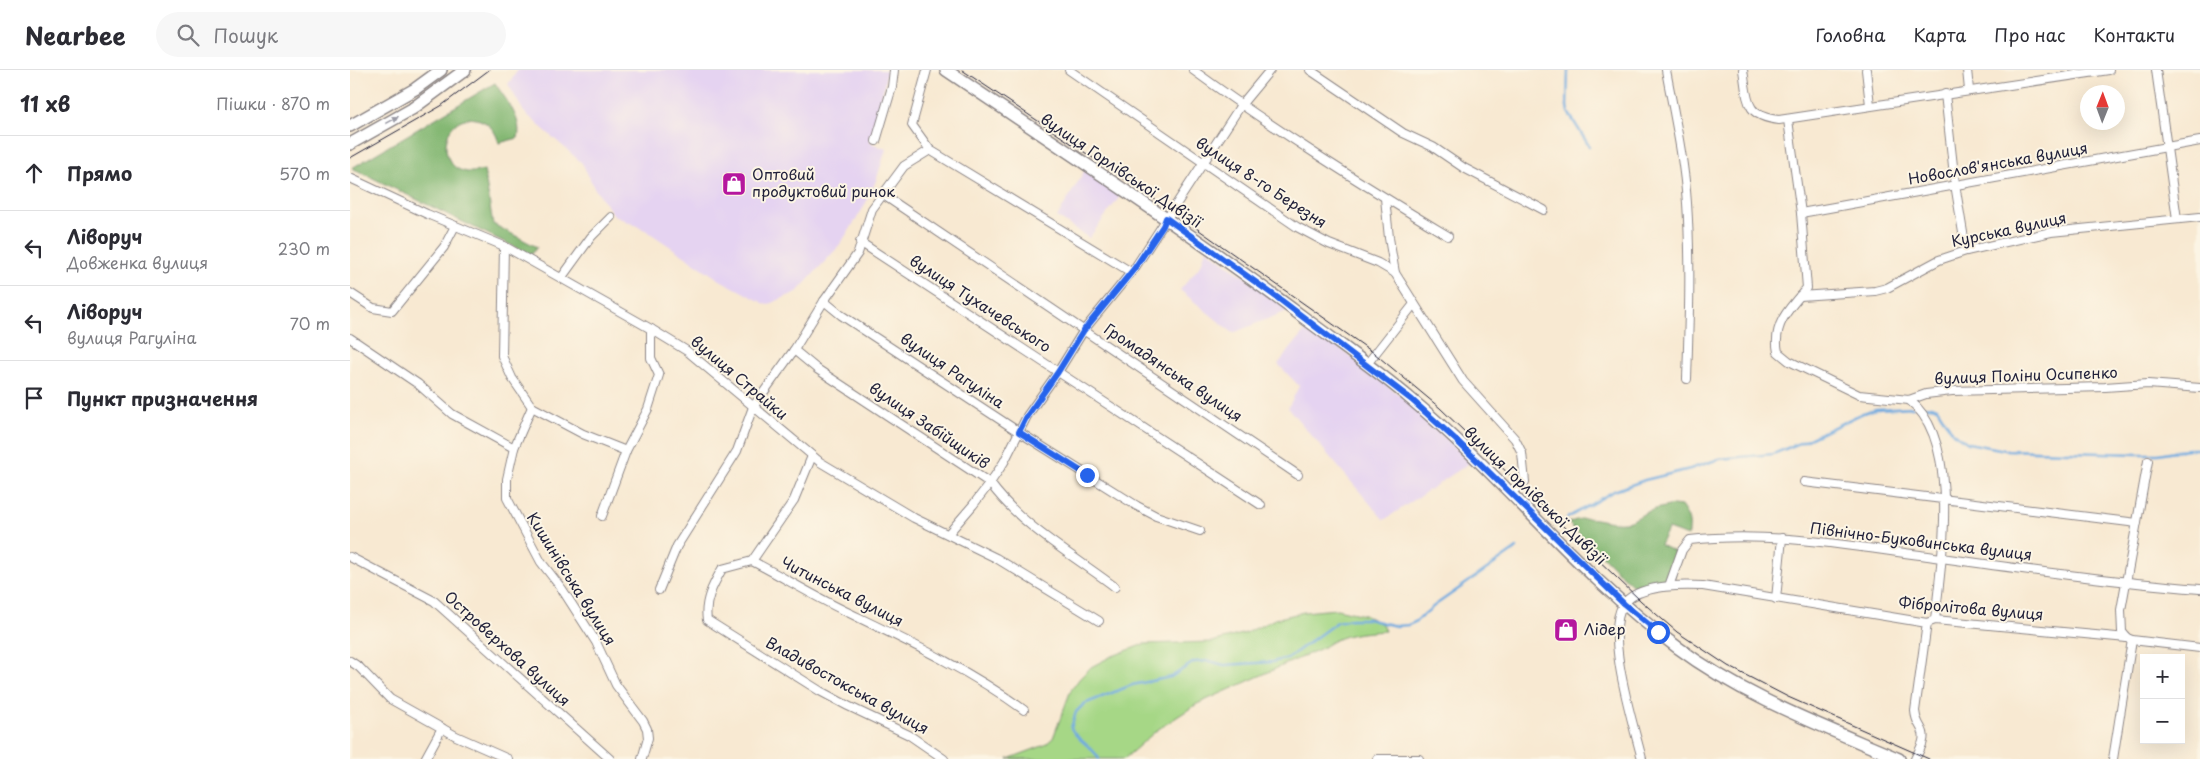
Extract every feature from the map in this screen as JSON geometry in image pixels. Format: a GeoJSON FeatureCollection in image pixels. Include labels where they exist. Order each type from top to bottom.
{"type":"FeatureCollection","features":[{"type":"Feature","properties":{"kind":"main road"},"geometry":{"type":"LineString","coordinates":[[350,126],[415,89],[441,70]]}},
{"type":"Feature","properties":{"kind":"main road"},"geometry":{"type":"LineString","coordinates":[[350,144],[412,109],[465,70]]}},
{"type":"Feature","properties":{"kind":"main road","name":"вулиця Горлівської Дивізії"},"geometry":{"type":"LineString","coordinates":[[946,70],[1166,218],[1367,364],[1412,400],[1456,440],[1624,604],[1679,649],[1734,685],[1899,759]]}},
{"type":"Feature","properties":{"kind":"street"},"geometry":{"type":"LineString","coordinates":[[876,141],[892,87],[894,70]]}},
{"type":"Feature","properties":{"kind":"street"},"geometry":{"type":"LineString","coordinates":[[927,70],[912,125],[930,150],[1131,272]]}},
{"type":"Feature","properties":{"kind":"street","name":"вулиця 8-го Березня"},"geometry":{"type":"LineString","coordinates":[[1069,70],[1297,227],[1329,244],[1395,273]]}},
{"type":"Feature","properties":{"kind":"street"},"geometry":{"type":"LineString","coordinates":[[1194,70],[1241,105],[1385,198],[1448,236]]}},
{"type":"Feature","properties":{"kind":"street"},"geometry":{"type":"LineString","coordinates":[[948,534],[974,505],[990,483],[1004,462],[1027,416],[1058,372],[1084,330],[1131,272],[1241,105],[1270,70]]}},
{"type":"Feature","properties":{"kind":"street"},"geometry":{"type":"LineString","coordinates":[[1310,70],[1403,133],[1433,147],[1464,168],[1544,210]]}},
{"type":"Feature","properties":{"kind":"street"},"geometry":{"type":"LineString","coordinates":[[1666,70],[1681,151],[1687,202],[1689,299],[1687,379]]}},
{"type":"Feature","properties":{"kind":"street"},"geometry":{"type":"LineString","coordinates":[[1743,70],[1751,107],[1756,114],[1762,117],[1788,120],[2068,72],[2110,70]]}},
{"type":"Feature","properties":{"kind":"street"},"geometry":{"type":"LineString","coordinates":[[1866,70],[1870,105]]}},
{"type":"Feature","properties":{"kind":"street"},"geometry":{"type":"LineString","coordinates":[[1967,70],[1970,90]]}},
{"type":"Feature","properties":{"kind":"street"},"geometry":{"type":"LineString","coordinates":[[2156,70],[2177,219]]}},
{"type":"Feature","properties":{"kind":"street"},"geometry":{"type":"LineString","coordinates":[[1946,94],[1955,184],[1966,251]]}},
{"type":"Feature","properties":{"kind":"street","name":"вулиця Поліни Осипенко"},"geometry":{"type":"LineString","coordinates":[[1788,120],[1801,213],[1807,288],[1784,315],[1779,326],[1776,342],[1778,352],[1789,361],[1858,396],[1913,404],[1926,394],[1952,391],[2066,389],[2148,384],[2200,388]]}},
{"type":"Feature","properties":{"kind":"street","name":"Новослов'янська вулиця"},"geometry":{"type":"LineString","coordinates":[[1801,213],[2200,141]]}},
{"type":"Feature","properties":{"kind":"street"},"geometry":{"type":"LineString","coordinates":[[659,590],[677,546],[737,451],[753,407],[794,350],[824,301],[858,253],[872,209],[904,166],[930,150]]}},
{"type":"Feature","properties":{"kind":"street","name":"вулиця Страйки"},"geometry":{"type":"LineString","coordinates":[[350,178],[504,246],[562,277],[650,329],[687,351],[812,456],[914,518],[996,558],[1099,621]]}},
{"type":"Feature","properties":{"kind":"street","name":"Громадянська вулиця"},"geometry":{"type":"LineString","coordinates":[[882,194],[1298,475]]}},
{"type":"Feature","properties":{"kind":"street"},"geometry":{"type":"LineString","coordinates":[[1385,198],[1388,238],[1395,273],[1463,381],[1519,447],[1526,474],[1525,482],[1510,493]]}},
{"type":"Feature","properties":{"kind":"street"},"geometry":{"type":"LineString","coordinates":[[562,277],[592,237],[611,216]]}},
{"type":"Feature","properties":{"kind":"street","name":"Курська вулиця"},"geometry":{"type":"LineString","coordinates":[[1800,296],[1875,291],[1887,288],[1939,260],[1966,251],[2051,232],[2200,217]]}},
{"type":"Feature","properties":{"kind":"street"},"geometry":{"type":"LineString","coordinates":[[350,293],[373,308],[392,311],[444,247],[455,226]]}},
{"type":"Feature","properties":{"kind":"street","name":"вулиця Тухачевського"},"geometry":{"type":"LineString","coordinates":[[860,242],[1260,504]]}},
{"type":"Feature","properties":{"kind":"street"},"geometry":{"type":"LineString","coordinates":[[504,246],[502,356],[512,378],[532,407],[583,434],[626,451]]}},
{"type":"Feature","properties":{"kind":"street","name":"вулиця Рагуліна"},"geometry":{"type":"LineString","coordinates":[[824,301],[842,315],[1019,432],[1136,506],[1156,516],[1200,530]]}},
{"type":"Feature","properties":{"kind":"street"},"geometry":{"type":"LineString","coordinates":[[1367,364],[1414,304]]}},
{"type":"Feature","properties":{"kind":"street"},"geometry":{"type":"LineString","coordinates":[[602,516],[626,451],[648,409],[659,375],[652,358],[650,329]]}},
{"type":"Feature","properties":{"kind":"street"},"geometry":{"type":"LineString","coordinates":[[350,338],[418,384],[452,414],[514,448]]}},
{"type":"Feature","properties":{"kind":"street","name":"вулиця Забійщиків"},"geometry":{"type":"LineString","coordinates":[[794,350],[817,368],[990,483],[999,495],[1042,534],[1115,587]]}},
{"type":"Feature","properties":{"kind":"street"},"geometry":{"type":"LineString","coordinates":[[1913,404],[1931,428],[1945,500],[1942,558],[1915,711],[1917,724],[1923,731],[1923,738],[1915,759]]}},
{"type":"Feature","properties":{"kind":"street","name":"Кишинівська вулиця"},"geometry":{"type":"LineString","coordinates":[[532,407],[514,448],[506,488],[507,498],[541,562],[562,588],[596,642],[616,685],[643,721],[647,729],[648,738],[642,759]]}},
{"type":"Feature","properties":{"kind":"street"},"geometry":{"type":"LineString","coordinates":[[752,561],[794,500],[812,456]]}},
{"type":"Feature","properties":{"kind":"street"},"geometry":{"type":"LineString","coordinates":[[2113,759],[2130,639],[2122,632],[2120,624],[2148,461]]}},
{"type":"Feature","properties":{"kind":"street"},"geometry":{"type":"LineString","coordinates":[[1804,482],[2137,523]]}},
{"type":"Feature","properties":{"kind":"street","name":"Північно-Буковинська вулиця"},"geometry":{"type":"LineString","coordinates":[[1669,586],[1682,550],[1690,540],[1744,536],[1782,538],[2126,583],[2200,589]]}},
{"type":"Feature","properties":{"kind":"street"},"geometry":{"type":"LineString","coordinates":[[1776,599],[1782,538]]}},
{"type":"Feature","properties":{"kind":"street","name":"Островерхова вулиця"},"geometry":{"type":"LineString","coordinates":[[350,557],[434,601],[610,759]]}},
{"type":"Feature","properties":{"kind":"street","name":"Читинська вулиця"},"geometry":{"type":"LineString","coordinates":[[752,561],[958,668],[995,689],[1024,710]]}},
{"type":"Feature","properties":{"kind":"street","name":"Владивостокська вулиця"},"geometry":{"type":"LineString","coordinates":[[752,561],[722,569],[711,587],[706,611],[708,620],[813,687],[848,706],[909,734],[944,759]]}},
{"type":"Feature","properties":{"kind":"street","name":"Фібролітова вулиця"},"geometry":{"type":"LineString","coordinates":[[1624,604],[1644,592],[1669,586],[1703,586],[1776,599],[1931,621],[2130,639],[2200,648]]}},
{"type":"Feature","properties":{"kind":"street"},"geometry":{"type":"LineString","coordinates":[[1624,604],[1618,620],[1618,650],[1623,684],[1642,759]]}},
{"type":"Feature","properties":{"kind":"street"},"geometry":{"type":"LineString","coordinates":[[350,661],[359,667],[390,698],[442,728],[508,759]]}},
{"type":"Feature","properties":{"kind":"street"},"geometry":{"type":"LineString","coordinates":[[425,759],[442,728]]}},
{"type":"Feature","properties":{"kind":"street"},"geometry":{"type":"LineString","coordinates":[[1377,759],[1419,759]]}},
{"type":"Feature","properties":{"kind":"shaded area","name":"Оптовий продуктовий ринок"},"geometry":{"type":"Polygon","coordinates":[[[518,70],[887,70],[878,117],[869,142],[886,149],[877,178],[864,207],[839,246],[797,292],[767,305],[720,280],[647,231],[614,215],[595,189],[582,163],[524,112],[508,84],[518,70]]]}},
{"type":"Feature","properties":{"kind":"shaded area"},"geometry":{"type":"Polygon","coordinates":[[[1085,170],[1121,195],[1089,238],[1057,217],[1085,170]]]}},
{"type":"Feature","properties":{"kind":"shaded area"},"geometry":{"type":"Polygon","coordinates":[[[1206,249],[1290,310],[1233,333],[1180,290],[1201,265],[1206,249]]]}},
{"type":"Feature","properties":{"kind":"shaded area"},"geometry":{"type":"Polygon","coordinates":[[[1310,325],[1403,398],[1471,462],[1384,520],[1288,408],[1299,386],[1278,364],[1310,325]]]}},
{"type":"Feature","properties":{"kind":"green space"},"geometry":{"type":"Polygon","coordinates":[[[495,83],[516,116],[519,131],[518,138],[499,143],[495,132],[490,126],[480,120],[466,119],[455,124],[448,134],[446,146],[448,158],[455,167],[467,172],[484,170],[493,224],[537,247],[531,255],[352,168],[495,83]]]}},
{"type":"Feature","properties":{"kind":"green space"},"geometry":{"type":"Polygon","coordinates":[[[1673,505],[1681,506],[1688,517],[1689,524],[1688,536],[1668,529],[1660,545],[1675,552],[1674,578],[1635,588],[1568,523],[1584,518],[1625,522],[1647,512],[1673,505]]]}},
{"type":"Feature","properties":{"kind":"green space"},"geometry":{"type":"Polygon","coordinates":[[[1337,609],[1364,615],[1382,624],[1385,631],[1359,633],[1337,639],[1322,648],[1197,704],[1157,730],[1124,759],[1008,759],[1045,745],[1053,738],[1071,690],[1091,667],[1110,657],[1144,644],[1212,642],[1246,633],[1275,619],[1304,612],[1337,609]]]}},
{"type":"Feature","properties":{"kind":"waterway"},"geometry":{"type":"LineString","coordinates":[[1568,70],[1568,112],[1589,146]]}},
{"type":"Feature","properties":{"kind":"waterway"},"geometry":{"type":"LineString","coordinates":[[1918,407],[1932,406],[1937,408],[1953,433],[1968,443],[2005,450],[2158,454],[2187,449],[2200,449]]}},
{"type":"Feature","properties":{"kind":"waterway"},"geometry":{"type":"LineString","coordinates":[[1567,518],[1614,491],[1645,480],[1690,469],[1719,459],[1773,454],[1863,413],[1876,409],[1913,407]]}},
{"type":"Feature","properties":{"kind":"waterway"},"geometry":{"type":"LineString","coordinates":[[1099,759],[1093,750],[1071,728],[1076,712],[1084,704],[1132,685],[1171,677],[1194,662],[1210,661],[1224,665],[1272,662],[1288,658],[1337,622],[1351,619],[1367,619],[1396,626],[1408,625],[1415,622],[1434,606],[1517,548]]}},
{"type":"Feature","properties":{"kind":"tram line"},"geometry":{"type":"LineString","coordinates":[[350,158],[441,106],[489,70]]}},
{"type":"Feature","properties":{"kind":"tram line"},"geometry":{"type":"LineString","coordinates":[[962,70],[1172,211],[1374,353],[1440,408],[1641,601],[1677,632],[1728,666],[1788,697],[1929,759]]}},
{"type":"Feature","properties":{"kind":"place","name":"Оптовий продуктовий ринок"},"geometry":{"type":"Point","coordinates":[734,184]}},
{"type":"Feature","properties":{"kind":"place","name":"Лідер"},"geometry":{"type":"Point","coordinates":[1566,630]}},
{"type":"Feature","properties":{"kind":"route"},"geometry":{"type":"LineString","coordinates":[[1087,475],[1019,432],[1027,416],[1058,372],[1084,330],[1134,269],[1163,226],[1166,218],[1282,301],[1412,400],[1456,440],[1624,604],[1658,632]]}}]}
